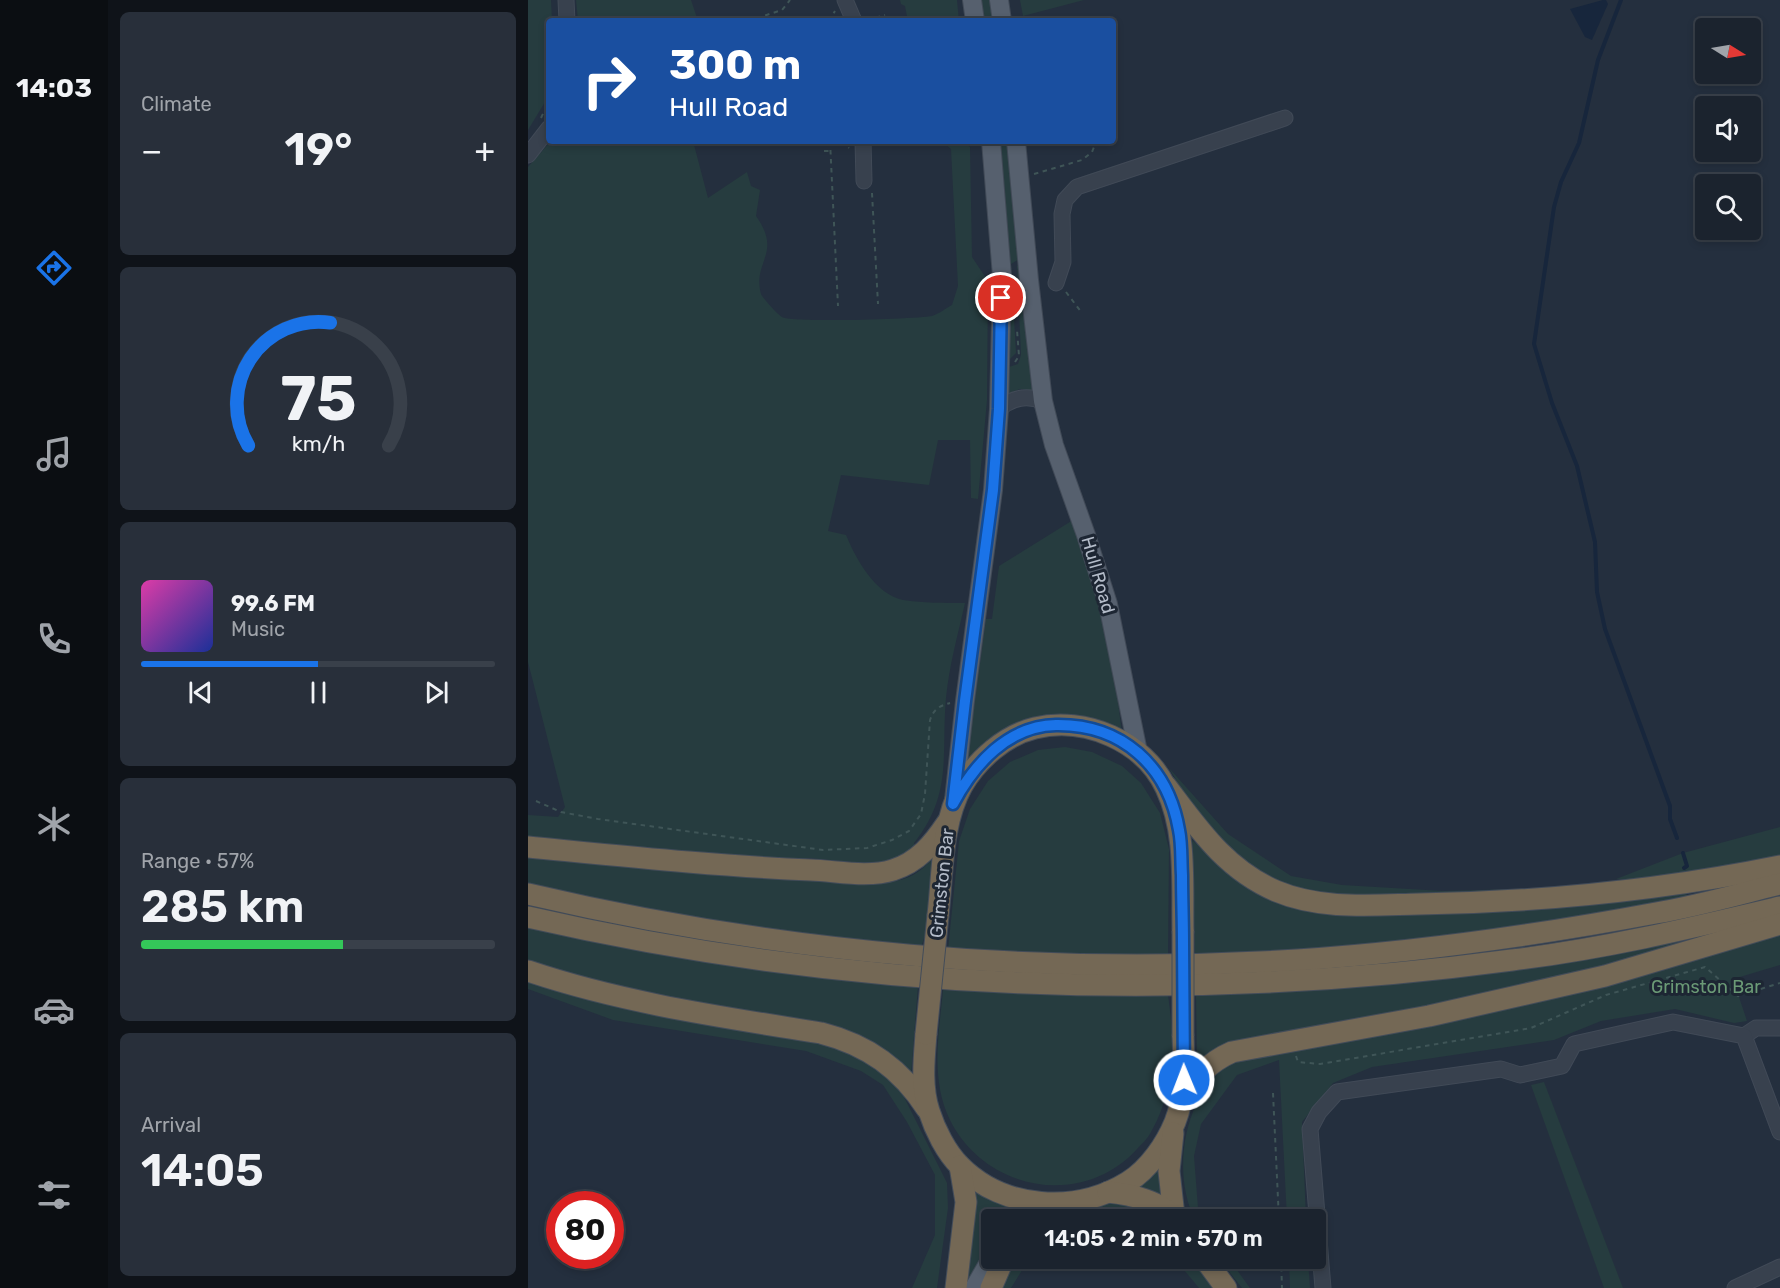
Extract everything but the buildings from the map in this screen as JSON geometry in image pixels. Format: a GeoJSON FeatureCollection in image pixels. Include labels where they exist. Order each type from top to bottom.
{"type":"FeatureCollection","features":[{"type":"Feature","properties":{"kind":"highway","name":"Grimston Bar"},"geometry":{"type":"LineString","coordinates":[[1054,725],[1091,729],[1115,737],[1138,752],[1166,786],[1175,808],[1180,831],[1184,1080],[1181,1099],[1174,1124],[1159,1151],[1130,1181],[1108,1192],[1073,1202],[1048,1204],[1021,1201],[986,1186],[960,1166],[944,1144],[929,1110],[925,1080],[926,1034],[951,812],[970,774],[997,746],[1034,728],[1054,725]]}},
{"type":"Feature","properties":{"kind":"highway"},"geometry":{"type":"LineString","coordinates":[[1166,786],[1218,853],[1236,868],[1276,891],[1321,903],[1344,905],[1460,903],[1601,894],[1780,866]]}},
{"type":"Feature","properties":{"kind":"highway"},"geometry":{"type":"LineString","coordinates":[[528,847],[772,869],[878,873],[902,867],[927,849],[951,812]]}},
{"type":"Feature","properties":{"kind":"highway"},"geometry":{"type":"LineString","coordinates":[[528,894],[663,922],[791,942],[926,956],[1031,963],[1115,964],[1298,960],[1380,953],[1504,938],[1660,913],[1780,884]]}},
{"type":"Feature","properties":{"kind":"highway"},"geometry":{"type":"LineString","coordinates":[[528,917],[652,942],[779,963],[898,976],[1023,984],[1189,986],[1383,975],[1513,960],[1665,934],[1780,907]]}},
{"type":"Feature","properties":{"kind":"highway"},"geometry":{"type":"LineString","coordinates":[[1181,1099],[1202,1072],[1218,1058],[1232,1052],[1429,1016],[1605,976],[1780,924]]}},
{"type":"Feature","properties":{"kind":"highway"},"geometry":{"type":"LineString","coordinates":[[528,970],[561,982],[654,1006],[821,1033],[845,1039],[883,1061],[899,1074],[911,1085],[929,1110]]}},
{"type":"Feature","properties":{"kind":"highway"},"geometry":{"type":"LineString","coordinates":[[1174,1124],[1169,1171],[1174,1209]]}},
{"type":"Feature","properties":{"kind":"highway"},"geometry":{"type":"LineString","coordinates":[[956,1288],[966,1202],[960,1166]]}},
{"type":"Feature","properties":{"kind":"highway"},"geometry":{"type":"LineString","coordinates":[[1108,1192],[1133,1197],[1161,1209]]}},
{"type":"Feature","properties":{"kind":"highway"},"geometry":{"type":"LineString","coordinates":[[1061,1209],[1073,1202]]}},
{"type":"Feature","properties":{"kind":"highway"},"geometry":{"type":"LineString","coordinates":[[991,1288],[999,1269]]}},
{"type":"Feature","properties":{"kind":"highway"},"geometry":{"type":"LineString","coordinates":[[1212,1269],[1226,1288]]}},
{"type":"Feature","properties":{"kind":"main road"},"geometry":{"type":"LineString","coordinates":[[972,0],[975,18]]}},
{"type":"Feature","properties":{"kind":"main road"},"geometry":{"type":"LineString","coordinates":[[999,0],[1002,18]]}},
{"type":"Feature","properties":{"kind":"main road"},"geometry":{"type":"LineString","coordinates":[[951,812],[993,490],[999,409],[1002,276],[991,144]]}},
{"type":"Feature","properties":{"kind":"main road","name":"Hull Road"},"geometry":{"type":"LineString","coordinates":[[1016,144],[1043,401],[1054,445],[1108,604],[1138,752]]}},
{"type":"Feature","properties":{"kind":"main road"},"geometry":{"type":"LineString","coordinates":[[974,1288],[985,1269]]}},
{"type":"Feature","properties":{"kind":"street"},"geometry":{"type":"LineString","coordinates":[[566,0],[567,18]]}},
{"type":"Feature","properties":{"kind":"street"},"geometry":{"type":"LineString","coordinates":[[839,3],[852,18]]}},
{"type":"Feature","properties":{"kind":"street"},"geometry":{"type":"LineString","coordinates":[[1056,283],[1063,262],[1062,214],[1065,200],[1077,187],[1285,118]]}},
{"type":"Feature","properties":{"kind":"street"},"geometry":{"type":"LineString","coordinates":[[528,156],[546,132]]}},
{"type":"Feature","properties":{"kind":"street"},"geometry":{"type":"LineString","coordinates":[[863,144],[868,186]]}},
{"type":"Feature","properties":{"kind":"street"},"geometry":{"type":"LineString","coordinates":[[999,409],[1008,401],[1021,397],[1033,397],[1043,401]]}},
{"type":"Feature","properties":{"kind":"street"},"geometry":{"type":"LineString","coordinates":[[1323,1288],[1310,1130],[1319,1112],[1337,1092],[1501,1069],[1520,1075],[1563,1066],[1574,1044],[1673,1022],[1744,1036],[1756,1028],[1780,1028]]}},
{"type":"Feature","properties":{"kind":"street"},"geometry":{"type":"LineString","coordinates":[[1744,1036],[1780,1132]]}},
{"type":"Feature","properties":{"kind":"street"},"geometry":{"type":"LineString","coordinates":[[1735,1288],[1780,1267]]}},
{"type":"Feature","properties":{"kind":"path"},"geometry":{"type":"LineString","coordinates":[[757,18],[782,10],[790,0]]}},
{"type":"Feature","properties":{"kind":"path"},"geometry":{"type":"LineString","coordinates":[[831,18],[839,3]]}},
{"type":"Feature","properties":{"kind":"path"},"geometry":{"type":"LineString","coordinates":[[871,18],[885,15]]}},
{"type":"Feature","properties":{"kind":"path"},"geometry":{"type":"LineString","coordinates":[[830,144],[838,306]]}},
{"type":"Feature","properties":{"kind":"path"},"geometry":{"type":"LineString","coordinates":[[1019,176],[1037,174],[1082,160],[1092,152],[1095,144]]}},
{"type":"Feature","properties":{"kind":"path"},"geometry":{"type":"LineString","coordinates":[[824,152],[831,151]]}},
{"type":"Feature","properties":{"kind":"path"},"geometry":{"type":"LineString","coordinates":[[868,186],[878,304]]}},
{"type":"Feature","properties":{"kind":"path"},"geometry":{"type":"LineString","coordinates":[[536,801],[561,812],[620,823],[823,850],[867,848],[892,840],[909,831],[921,814],[925,794],[930,720],[934,711],[940,706],[965,701]]}},
{"type":"Feature","properties":{"kind":"path"},"geometry":{"type":"LineString","coordinates":[[1292,1040],[1298,1062],[1320,1064],[1531,1028],[1606,995],[1705,967],[1739,996],[1780,983]]}},
{"type":"Feature","properties":{"kind":"path"},"geometry":{"type":"LineString","coordinates":[[1273,1093],[1278,1209]]}},
{"type":"Feature","properties":{"kind":"path"},"geometry":{"type":"LineString","coordinates":[[1281,1269],[1282,1288]]}},
{"type":"Feature","properties":{"kind":"green space"},"geometry":{"type":"Polygon","coordinates":[[[528,0],[551,0],[552,18],[546,18],[546,100],[528,130],[528,0]]]}},
{"type":"Feature","properties":{"kind":"green space"},"geometry":{"type":"Polygon","coordinates":[[[576,0],[691,0],[697,18],[578,18],[576,0]]]}},
{"type":"Feature","properties":{"kind":"green space"},"geometry":{"type":"Polygon","coordinates":[[[900,0],[957,0],[959,18],[907,18],[905,6],[900,0]]]}},
{"type":"Feature","properties":{"kind":"green space"},"geometry":{"type":"Polygon","coordinates":[[[980,0],[991,0],[994,18],[983,18],[980,0]]]}},
{"type":"Feature","properties":{"kind":"green space"},"geometry":{"type":"Polygon","coordinates":[[[1020,0],[1084,0],[1023,16],[1020,0]]]}},
{"type":"Feature","properties":{"kind":"green space"},"geometry":{"type":"Polygon","coordinates":[[[548,144],[694,144],[708,198],[747,172],[751,186],[760,190],[756,216],[764,229],[767,249],[759,283],[761,294],[782,317],[807,320],[855,320],[922,317],[935,315],[952,305],[958,286],[951,149],[945,144],[966,144],[970,147],[972,257],[988,281],[987,400],[978,499],[971,498],[970,440],[938,440],[929,485],[841,475],[828,531],[846,535],[861,565],[875,583],[893,596],[918,602],[965,603],[947,686],[943,774],[940,791],[935,808],[914,843],[915,847],[896,860],[873,864],[809,858],[781,865],[528,841],[528,815],[558,817],[565,807],[528,662],[528,167],[548,144]]]}},
{"type":"Feature","properties":{"kind":"green space"},"geometry":{"type":"Polygon","coordinates":[[[1000,144],[1009,144],[1019,259],[1011,264],[1016,353],[1009,360],[1005,194],[1000,144]]]}},
{"type":"Feature","properties":{"kind":"green space"},"geometry":{"type":"Polygon","coordinates":[[[1017,266],[1020,266],[1036,391],[1020,389],[1007,394],[1009,367],[1018,364],[1021,355],[1017,266]]]}},
{"type":"Feature","properties":{"kind":"green space"},"geometry":{"type":"Polygon","coordinates":[[[1073,520],[1103,620],[1115,674],[1122,735],[1063,720],[973,762],[967,760],[986,619],[992,619],[999,566],[1073,520]]]}},
{"type":"Feature","properties":{"kind":"green space"},"geometry":{"type":"Polygon","coordinates":[[[1065,747],[1092,752],[1122,766],[1141,783],[1160,813],[1169,849],[1168,955],[1112,956],[948,950],[959,841],[970,809],[988,781],[1010,762],[1038,750],[1065,747]]]}},
{"type":"Feature","properties":{"kind":"green space"},"geometry":{"type":"Polygon","coordinates":[[[1169,768],[1228,834],[1291,876],[1342,885],[1443,891],[1552,888],[1356,899],[1287,888],[1255,872],[1204,827],[1169,768]]]}},
{"type":"Feature","properties":{"kind":"green space"},"geometry":{"type":"Polygon","coordinates":[[[1780,827],[1780,855],[1676,876],[1635,880],[1616,879],[1683,853],[1780,827]]]}},
{"type":"Feature","properties":{"kind":"green space"},"geometry":{"type":"Polygon","coordinates":[[[1192,840],[1217,862],[1291,906],[1680,890],[1690,897],[1501,931],[1315,949],[1195,955],[1192,840]]]}},
{"type":"Feature","properties":{"kind":"green space"},"geometry":{"type":"Polygon","coordinates":[[[528,854],[880,883],[897,881],[910,876],[935,856],[932,916],[921,947],[719,924],[596,901],[528,884],[528,854]]]}},
{"type":"Feature","properties":{"kind":"green space"},"geometry":{"type":"Polygon","coordinates":[[[528,923],[918,986],[911,1075],[878,1047],[528,964],[528,923]]]}},
{"type":"Feature","properties":{"kind":"green space"},"geometry":{"type":"Polygon","coordinates":[[[1715,932],[1716,937],[1522,990],[1212,1051],[1197,1061],[1196,994],[1715,932]]]}},
{"type":"Feature","properties":{"kind":"green space","name":"Grimston Bar"},"geometry":{"type":"Polygon","coordinates":[[[1780,934],[1780,965],[1733,979],[1747,1021],[1734,1023],[1675,1009],[1601,1021],[1554,1040],[1372,1067],[1333,1083],[1302,1122],[1306,1209],[1286,1209],[1279,1060],[1237,1075],[1201,1124],[1194,1156],[1199,1209],[1191,1209],[1186,1192],[1183,1163],[1187,1133],[1199,1099],[1226,1063],[1532,1001],[1651,974],[1780,934]]]}},
{"type":"Feature","properties":{"kind":"green space"},"geometry":{"type":"Polygon","coordinates":[[[528,978],[817,1040],[874,1064],[897,1083],[947,1183],[948,1208],[937,1288],[912,1288],[935,1235],[935,1175],[907,1122],[883,1085],[861,1071],[806,1051],[613,1020],[528,989],[528,978]]]}},
{"type":"Feature","properties":{"kind":"green space"},"geometry":{"type":"Polygon","coordinates":[[[943,990],[1168,995],[1172,1031],[1172,1065],[1165,1098],[1148,1136],[1115,1168],[1090,1180],[1063,1185],[1036,1184],[1010,1176],[986,1163],[966,1144],[950,1120],[940,1089],[938,1039],[943,990]]]}},
{"type":"Feature","properties":{"kind":"green space"},"geometry":{"type":"Polygon","coordinates":[[[1544,1082],[1623,1288],[1604,1288],[1531,1085],[1544,1082]]]}},
{"type":"Feature","properties":{"kind":"green space"},"geometry":{"type":"Polygon","coordinates":[[[1158,1163],[1165,1198],[1131,1186],[1158,1163]]]}},
{"type":"Feature","properties":{"kind":"green space"},"geometry":{"type":"Polygon","coordinates":[[[975,1188],[1026,1209],[981,1209],[981,1263],[964,1286],[975,1213],[975,1188]]]}},
{"type":"Feature","properties":{"kind":"green space"},"geometry":{"type":"Polygon","coordinates":[[[1115,1201],[1136,1205],[1142,1209],[1075,1209],[1115,1201]]]}},
{"type":"Feature","properties":{"kind":"green space"},"geometry":{"type":"Polygon","coordinates":[[[1004,1269],[1023,1269],[1011,1288],[994,1288],[1004,1269]]]}},
{"type":"Feature","properties":{"kind":"green space"},"geometry":{"type":"Polygon","coordinates":[[[1183,1269],[1201,1269],[1217,1288],[1199,1288],[1183,1269]]]}},
{"type":"Feature","properties":{"kind":"green space"},"geometry":{"type":"Polygon","coordinates":[[[1227,1269],[1236,1269],[1250,1288],[1242,1288],[1227,1269]]]}},
{"type":"Feature","properties":{"kind":"green space"},"geometry":{"type":"Polygon","coordinates":[[[1289,1269],[1309,1269],[1310,1288],[1290,1288],[1289,1269]]]}},
{"type":"Feature","properties":{"kind":"water"},"geometry":{"type":"Polygon","coordinates":[[[1606,0],[1608,4],[1592,40],[1585,37],[1570,9],[1606,0]]]}},
{"type":"Feature","properties":{"kind":"waterway"},"geometry":{"type":"LineString","coordinates":[[1621,0],[1598,60],[1579,143],[1561,182],[1554,207],[1534,344],[1552,403],[1577,466],[1595,542],[1597,592],[1605,629],[1670,806],[1670,819],[1677,838]]}},
{"type":"Feature","properties":{"kind":"waterway"},"geometry":{"type":"LineString","coordinates":[[1683,853],[1687,866],[1684,868]]}},
{"type":"Feature","properties":{"kind":"route"},"geometry":{"type":"LineString","coordinates":[[1001,298],[999,409],[993,490],[953,804],[970,774],[997,746],[1034,728],[1054,725],[1071,726],[1108,734],[1138,752],[1154,769],[1166,786],[1175,808],[1180,831],[1184,1080]]}}]}
